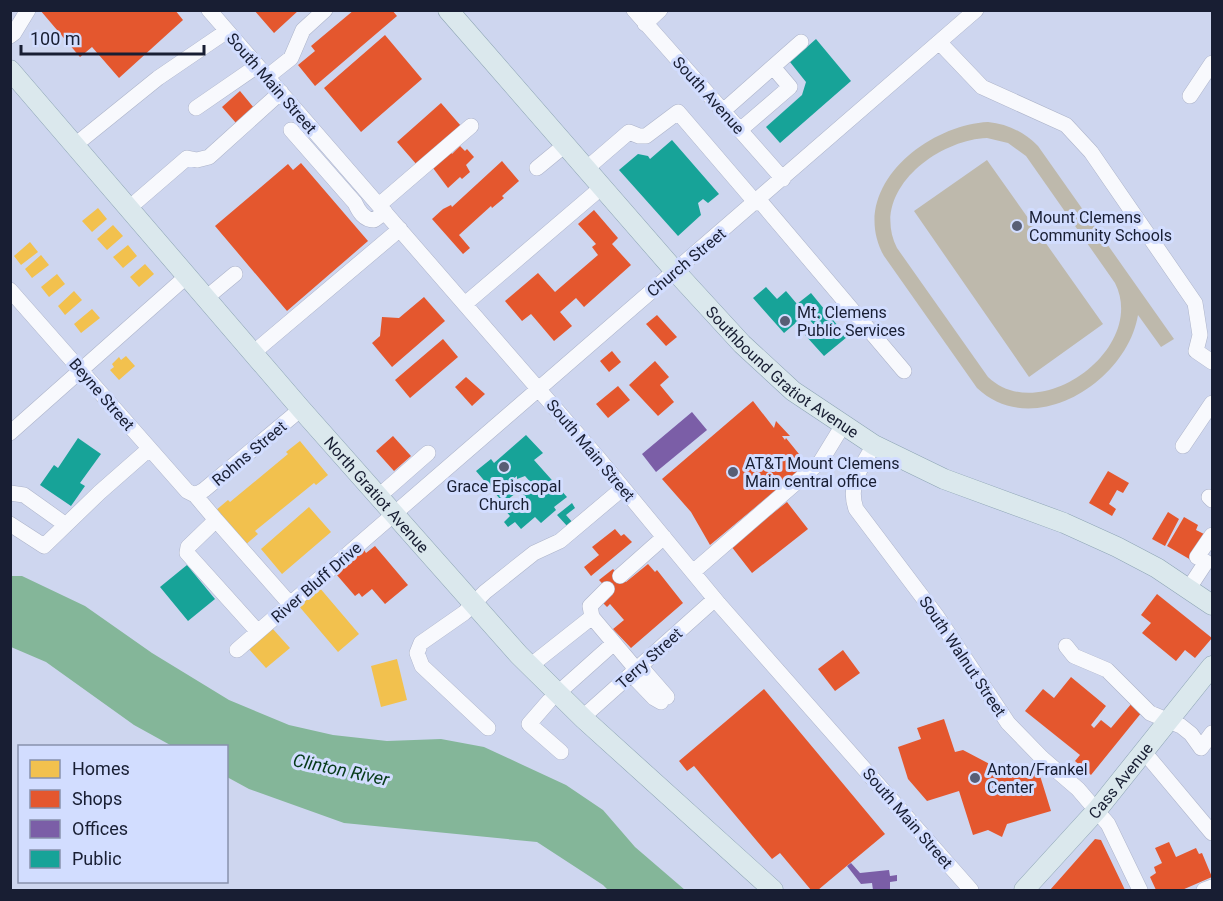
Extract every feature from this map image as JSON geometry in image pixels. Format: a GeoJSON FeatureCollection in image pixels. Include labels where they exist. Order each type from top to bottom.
{"type":"FeatureCollection","features":[{"type":"Feature","properties":{"kind":"main road","name":"Southbound Gratiot Avenue"},"geometry":{"type":"LineString","coordinates":[[448,10],[675,271],[766,367],[793,391],[874,445],[944,478],[1064,523],[1108,543],[1157,568],[1212,605]]}},
{"type":"Feature","properties":{"kind":"main road","name":"North Gratiot Avenue"},"geometry":{"type":"LineString","coordinates":[[10,70],[301,409],[530,666],[773,891]]}},
{"type":"Feature","properties":{"kind":"main road","name":"Cass Avenue"},"geometry":{"type":"LineString","coordinates":[[1024,891],[1097,810],[1169,723],[1212,666]]}},
{"type":"Feature","properties":{"kind":"street"},"geometry":{"type":"LineString","coordinates":[[10,36],[28,10]]}},
{"type":"Feature","properties":{"kind":"street","name":"South Main Street"},"geometry":{"type":"LineString","coordinates":[[209,10],[539,388],[715,599],[971,891]]}},
{"type":"Feature","properties":{"kind":"street"},"geometry":{"type":"LineString","coordinates":[[196,108],[262,71],[291,58],[303,30],[325,10]]}},
{"type":"Feature","properties":{"kind":"street","name":"South Avenue"},"geometry":{"type":"LineString","coordinates":[[634,10],[783,179]]}},
{"type":"Feature","properties":{"kind":"street"},"geometry":{"type":"LineString","coordinates":[[645,24],[660,10]]}},
{"type":"Feature","properties":{"kind":"street","name":"Church Street"},"geometry":{"type":"LineString","coordinates":[[394,514],[976,10]]}},
{"type":"Feature","properties":{"kind":"street"},"geometry":{"type":"LineString","coordinates":[[75,145],[158,78],[227,32]]}},
{"type":"Feature","properties":{"kind":"street"},"geometry":{"type":"LineString","coordinates":[[723,111],[801,42]]}},
{"type":"Feature","properties":{"kind":"street"},"geometry":{"type":"LineString","coordinates":[[940,43],[982,87],[1066,125],[1091,152],[1196,303],[1200,335],[1196,351],[1212,362]]}},
{"type":"Feature","properties":{"kind":"street"},"geometry":{"type":"LineString","coordinates":[[1190,96],[1212,63]]}},
{"type":"Feature","properties":{"kind":"street"},"geometry":{"type":"LineString","coordinates":[[740,130],[790,87],[773,67]]}},
{"type":"Feature","properties":{"kind":"street"},"geometry":{"type":"LineString","coordinates":[[129,208],[187,158],[197,160],[209,157],[280,92]]}},
{"type":"Feature","properties":{"kind":"street"},"geometry":{"type":"LineString","coordinates":[[586,169],[629,132],[639,136],[646,135],[678,112],[904,371]]}},
{"type":"Feature","properties":{"kind":"street"},"geometry":{"type":"LineString","coordinates":[[304,119],[287,133],[354,203],[363,216],[374,220],[382,208],[471,126]]}},
{"type":"Feature","properties":{"kind":"street"},"geometry":{"type":"LineString","coordinates":[[537,168],[565,145]]}},
{"type":"Feature","properties":{"kind":"street"},"geometry":{"type":"LineString","coordinates":[[465,304],[602,187]]}},
{"type":"Feature","properties":{"kind":"street"},"geometry":{"type":"LineString","coordinates":[[253,353],[400,229]]}},
{"type":"Feature","properties":{"kind":"street"},"geometry":{"type":"LineString","coordinates":[[206,298],[235,274]]}},
{"type":"Feature","properties":{"kind":"street"},"geometry":{"type":"LineString","coordinates":[[10,433],[187,276]]}},
{"type":"Feature","properties":{"kind":"street","name":"Beyne Street"},"geometry":{"type":"LineString","coordinates":[[10,290],[149,449],[187,491],[195,495],[290,604]]}},
{"type":"Feature","properties":{"kind":"street"},"geometry":{"type":"LineString","coordinates":[[1184,446],[1212,403]]}},
{"type":"Feature","properties":{"kind":"street","name":"Rohns Street"},"geometry":{"type":"LineString","coordinates":[[195,495],[301,409]]}},
{"type":"Feature","properties":{"kind":"street"},"geometry":{"type":"LineString","coordinates":[[693,572],[821,461],[843,425]]}},
{"type":"Feature","properties":{"kind":"street","name":"South Walnut Street"},"geometry":{"type":"LineString","coordinates":[[874,445],[853,482],[853,501],[860,514],[936,615],[1008,723],[1042,758],[1070,781],[1108,824],[1140,891]]}},
{"type":"Feature","properties":{"kind":"street"},"geometry":{"type":"LineString","coordinates":[[10,524],[44,546],[149,449]]}},
{"type":"Feature","properties":{"kind":"street"},"geometry":{"type":"LineString","coordinates":[[379,496],[428,453]]}},
{"type":"Feature","properties":{"kind":"street"},"geometry":{"type":"LineString","coordinates":[[488,728],[422,666],[417,653],[421,643],[464,614],[485,592],[534,553],[560,541],[623,488]]}},
{"type":"Feature","properties":{"kind":"street"},"geometry":{"type":"LineString","coordinates":[[10,493],[24,495],[66,525]]}},
{"type":"Feature","properties":{"kind":"street","name":"River Bluff Drive"},"geometry":{"type":"LineString","coordinates":[[237,650],[394,514]]}},
{"type":"Feature","properties":{"kind":"street"},"geometry":{"type":"LineString","coordinates":[[216,520],[188,547],[187,553],[258,632]]}},
{"type":"Feature","properties":{"kind":"street"},"geometry":{"type":"LineString","coordinates":[[1189,588],[1206,562],[1197,557],[1212,535]]}},
{"type":"Feature","properties":{"kind":"street"},"geometry":{"type":"LineString","coordinates":[[620,576],[664,537]]}},
{"type":"Feature","properties":{"kind":"street"},"geometry":{"type":"LineString","coordinates":[[607,588],[590,606],[592,617],[664,700]]}},
{"type":"Feature","properties":{"kind":"street","name":"Terry Street"},"geometry":{"type":"LineString","coordinates":[[583,717],[715,599]]}},
{"type":"Feature","properties":{"kind":"street"},"geometry":{"type":"LineString","coordinates":[[530,666],[592,617]]}},
{"type":"Feature","properties":{"kind":"street"},"geometry":{"type":"LineString","coordinates":[[561,752],[529,724],[558,693],[614,643]]}},
{"type":"Feature","properties":{"kind":"street"},"geometry":{"type":"LineString","coordinates":[[1066,646],[1074,656],[1107,670],[1150,713],[1169,723],[1181,726],[1207,752]]}},
{"type":"Feature","properties":{"kind":"street"},"geometry":{"type":"LineString","coordinates":[[1207,752],[1212,733]]}},
{"type":"Feature","properties":{"kind":"street"},"geometry":{"type":"LineString","coordinates":[[1144,753],[1212,833]]}},
{"type":"Feature","properties":{"kind":"street"},"geometry":{"type":"LineString","coordinates":[[1204,891],[1212,887]]}},
{"type":"Feature","properties":{"kind":"shaded area"},"geometry":{"type":"Polygon","coordinates":[[[988,122],[1002,125],[1021,133],[1038,146],[1174,339],[1161,347],[1138,315],[1130,340],[1116,362],[1097,382],[1074,396],[1050,406],[1024,408],[1000,403],[977,388],[884,256],[875,231],[876,207],[884,185],[899,165],[918,148],[940,135],[964,126],[988,122]],[[987,138],[967,141],[947,148],[929,159],[912,173],[900,189],[892,207],[891,227],[897,248],[988,377],[1010,390],[1034,393],[1060,386],[1083,373],[1103,354],[1116,332],[1121,308],[1115,283],[1026,156],[1008,143],[987,138]]]}},
{"type":"Feature","properties":{"kind":"shaded area"},"geometry":{"type":"Polygon","coordinates":[[[987,160],[1103,324],[1029,377],[914,211],[987,160]]]}},
{"type":"Feature","properties":{"kind":"water","name":"Clinton River"},"geometry":{"type":"Polygon","coordinates":[[[11,576],[22,576],[85,606],[152,653],[229,700],[289,725],[333,735],[387,741],[441,739],[484,747],[566,785],[603,810],[635,847],[685,890],[608,890],[537,842],[344,823],[249,789],[228,778],[228,745],[170,745],[134,725],[46,662],[11,647],[11,576]]]}},
{"type":"Feature","properties":{"kind":"building: Homes"},"geometry":{"type":"Polygon","coordinates":[[[98,208],[107,219],[92,232],[82,221],[98,208]]]}},
{"type":"Feature","properties":{"kind":"building: Homes"},"geometry":{"type":"Polygon","coordinates":[[[113,225],[123,236],[107,250],[97,239],[113,225]]]}},
{"type":"Feature","properties":{"kind":"building: Homes"},"geometry":{"type":"Polygon","coordinates":[[[30,242],[38,252],[21,265],[14,256],[30,242]]]}},
{"type":"Feature","properties":{"kind":"building: Homes"},"geometry":{"type":"Polygon","coordinates":[[[128,245],[137,256],[123,268],[113,257],[128,245]]]}},
{"type":"Feature","properties":{"kind":"building: Homes"},"geometry":{"type":"Polygon","coordinates":[[[41,255],[49,265],[32,278],[25,269],[41,255]]]}},
{"type":"Feature","properties":{"kind":"building: Homes"},"geometry":{"type":"Polygon","coordinates":[[[145,264],[154,274],[139,287],[130,277],[145,264]]]}},
{"type":"Feature","properties":{"kind":"building: Homes"},"geometry":{"type":"Polygon","coordinates":[[[57,274],[65,284],[49,297],[41,287],[57,274]]]}},
{"type":"Feature","properties":{"kind":"building: Homes"},"geometry":{"type":"Polygon","coordinates":[[[74,291],[82,300],[65,315],[58,306],[74,291]]]}},
{"type":"Feature","properties":{"kind":"building: Homes"},"geometry":{"type":"Polygon","coordinates":[[[92,309],[100,318],[81,333],[74,324],[92,309]]]}},
{"type":"Feature","properties":{"kind":"building: Homes"},"geometry":{"type":"Polygon","coordinates":[[[126,356],[135,366],[119,380],[110,370],[119,357],[121,360],[126,356]]]}},
{"type":"Feature","properties":{"kind":"building: Homes"},"geometry":{"type":"Polygon","coordinates":[[[300,441],[328,475],[316,485],[314,483],[255,531],[258,534],[244,546],[215,511],[228,500],[230,502],[288,454],[286,452],[300,441]]]}},
{"type":"Feature","properties":{"kind":"building: Homes"},"geometry":{"type":"Polygon","coordinates":[[[309,507],[331,532],[282,574],[261,549],[309,507]]]}},
{"type":"Feature","properties":{"kind":"building: Homes"},"geometry":{"type":"Polygon","coordinates":[[[319,587],[359,634],[338,652],[298,605],[319,587]]]}},
{"type":"Feature","properties":{"kind":"building: Homes"},"geometry":{"type":"Polygon","coordinates":[[[272,628],[290,648],[266,668],[248,648],[272,628]]]}},
{"type":"Feature","properties":{"kind":"building: Homes"},"geometry":{"type":"Polygon","coordinates":[[[397,659],[407,700],[381,707],[371,666],[397,659]]]}},
{"type":"Feature","properties":{"kind":"building: Shops"},"geometry":{"type":"Polygon","coordinates":[[[40,10],[175,10],[183,20],[119,78],[92,47],[80,57],[40,10]]]}},
{"type":"Feature","properties":{"kind":"building: Shops"},"geometry":{"type":"Polygon","coordinates":[[[254,10],[299,10],[274,33],[254,10]]]}},
{"type":"Feature","properties":{"kind":"building: Shops"},"geometry":{"type":"Polygon","coordinates":[[[354,10],[392,10],[397,16],[315,86],[298,65],[315,51],[311,46],[354,10]]]}},
{"type":"Feature","properties":{"kind":"building: Shops"},"geometry":{"type":"Polygon","coordinates":[[[385,35],[422,79],[361,132],[324,88],[385,35]]]}},
{"type":"Feature","properties":{"kind":"building: Shops"},"geometry":{"type":"Polygon","coordinates":[[[240,91],[254,108],[236,123],[222,107],[240,91]]]}},
{"type":"Feature","properties":{"kind":"building: Shops"},"geometry":{"type":"Polygon","coordinates":[[[441,103],[461,126],[417,165],[397,142],[441,103]]]}},
{"type":"Feature","properties":{"kind":"building: Shops"},"geometry":{"type":"Polygon","coordinates":[[[460,146],[465,151],[467,149],[474,157],[466,165],[470,172],[462,179],[460,177],[448,188],[433,168],[450,151],[452,154],[460,146]]]}},
{"type":"Feature","properties":{"kind":"building: Shops"},"geometry":{"type":"Polygon","coordinates":[[[502,161],[519,181],[502,196],[504,198],[492,208],[491,206],[459,235],[470,248],[463,254],[432,219],[443,209],[451,205],[452,207],[502,161]]]}},
{"type":"Feature","properties":{"kind":"building: Shops"},"geometry":{"type":"Polygon","coordinates":[[[301,163],[368,241],[287,311],[215,226],[288,164],[293,170],[301,163]]]}},
{"type":"Feature","properties":{"kind":"building: Shops"},"geometry":{"type":"Polygon","coordinates":[[[594,210],[618,238],[612,244],[631,265],[584,307],[576,298],[560,312],[572,326],[554,341],[531,314],[522,321],[505,301],[538,273],[555,292],[598,255],[592,247],[596,244],[578,224],[594,210]]]}},
{"type":"Feature","properties":{"kind":"building: Shops"},"geometry":{"type":"Polygon","coordinates":[[[424,297],[445,321],[392,367],[372,343],[380,336],[382,317],[399,318],[424,297]]]}},
{"type":"Feature","properties":{"kind":"building: Shops"},"geometry":{"type":"Polygon","coordinates":[[[657,315],[677,337],[666,346],[646,324],[657,315]]]}},
{"type":"Feature","properties":{"kind":"building: Shops"},"geometry":{"type":"Polygon","coordinates":[[[443,339],[458,357],[410,398],[395,380],[443,339]]]}},
{"type":"Feature","properties":{"kind":"building: Shops"},"geometry":{"type":"Polygon","coordinates":[[[612,351],[621,362],[609,372],[600,361],[612,351]]]}},
{"type":"Feature","properties":{"kind":"building: Shops"},"geometry":{"type":"Polygon","coordinates":[[[655,361],[669,377],[660,385],[674,402],[658,416],[629,385],[655,361]]]}},
{"type":"Feature","properties":{"kind":"building: Shops"},"geometry":{"type":"Polygon","coordinates":[[[466,377],[485,394],[472,406],[455,387],[466,377]]]}},
{"type":"Feature","properties":{"kind":"building: Shops"},"geometry":{"type":"Polygon","coordinates":[[[618,386],[630,400],[608,418],[596,404],[618,386]]]}},
{"type":"Feature","properties":{"kind":"building: Shops","name":"AT&T Mount Clemens Main central office"},"geometry":{"type":"Polygon","coordinates":[[[753,401],[774,428],[776,421],[790,436],[782,436],[803,459],[800,461],[805,466],[710,545],[691,512],[662,479],[753,401]]]}},
{"type":"Feature","properties":{"kind":"building: Shops"},"geometry":{"type":"Polygon","coordinates":[[[393,436],[411,456],[394,471],[376,451],[393,436]]]}},
{"type":"Feature","properties":{"kind":"building: Shops"},"geometry":{"type":"Polygon","coordinates":[[[1108,471],[1129,483],[1123,493],[1117,490],[1109,504],[1116,509],[1112,516],[1089,503],[1108,471]]]}},
{"type":"Feature","properties":{"kind":"building: Shops"},"geometry":{"type":"Polygon","coordinates":[[[787,502],[808,529],[752,573],[731,546],[787,502]]]}},
{"type":"Feature","properties":{"kind":"building: Shops"},"geometry":{"type":"Polygon","coordinates":[[[1168,512],[1179,519],[1165,546],[1152,539],[1168,512]]]}},
{"type":"Feature","properties":{"kind":"building: Shops"},"geometry":{"type":"Polygon","coordinates":[[[1184,517],[1198,525],[1196,530],[1206,535],[1191,560],[1167,546],[1184,517]]]}},
{"type":"Feature","properties":{"kind":"building: Shops"},"geometry":{"type":"Polygon","coordinates":[[[615,529],[621,536],[624,534],[632,542],[591,576],[584,567],[599,555],[592,547],[615,529]]]}},
{"type":"Feature","properties":{"kind":"building: Shops"},"geometry":{"type":"Polygon","coordinates":[[[375,546],[408,585],[385,604],[372,589],[362,597],[359,593],[355,596],[336,574],[364,550],[366,553],[375,546]]]}},
{"type":"Feature","properties":{"kind":"building: Shops"},"geometry":{"type":"Polygon","coordinates":[[[648,564],[655,572],[657,570],[683,603],[631,648],[613,629],[624,620],[610,604],[607,607],[603,603],[612,594],[599,580],[613,569],[626,582],[648,564]]]}},
{"type":"Feature","properties":{"kind":"building: Shops"},"geometry":{"type":"Polygon","coordinates":[[[1157,594],[1212,638],[1195,658],[1185,650],[1176,661],[1142,633],[1151,623],[1141,615],[1157,594]]]}},
{"type":"Feature","properties":{"kind":"building: Shops"},"geometry":{"type":"Polygon","coordinates":[[[843,650],[860,673],[835,691],[818,669],[843,650]]]}},
{"type":"Feature","properties":{"kind":"building: Shops"},"geometry":{"type":"Polygon","coordinates":[[[1071,677],[1106,706],[1091,725],[1094,728],[1101,720],[1111,728],[1132,703],[1142,712],[1091,775],[1075,761],[1080,755],[1025,711],[1043,689],[1054,698],[1071,677]]]}},
{"type":"Feature","properties":{"kind":"building: Shops"},"geometry":{"type":"Polygon","coordinates":[[[764,689],[885,834],[818,890],[811,890],[780,853],[772,859],[694,766],[687,771],[679,761],[764,689]]]}},
{"type":"Feature","properties":{"kind":"building: Shops","name":"Anton/Frankel Center"},"geometry":{"type":"Polygon","coordinates":[[[944,719],[955,752],[963,750],[1001,770],[1003,777],[1037,766],[1051,811],[1007,824],[1002,837],[988,830],[973,835],[959,791],[927,801],[908,779],[898,747],[921,739],[917,728],[944,719]]]}},
{"type":"Feature","properties":{"kind":"building: Shops"},"geometry":{"type":"Polygon","coordinates":[[[1095,839],[1101,840],[1125,890],[1050,890],[1095,839]]]}},
{"type":"Feature","properties":{"kind":"building: Shops"},"geometry":{"type":"Polygon","coordinates":[[[1169,842],[1176,857],[1196,848],[1199,854],[1202,853],[1212,877],[1182,890],[1156,890],[1150,877],[1156,873],[1154,867],[1162,863],[1155,848],[1169,842]]]}},
{"type":"Feature","properties":{"kind":"building: Offices"},"geometry":{"type":"Polygon","coordinates":[[[692,412],[707,430],[656,472],[642,454],[692,412]]]}},
{"type":"Feature","properties":{"kind":"building: Offices"},"geometry":{"type":"Polygon","coordinates":[[[851,863],[860,873],[889,870],[890,876],[897,875],[897,881],[890,882],[890,890],[873,890],[872,883],[861,884],[847,866],[851,863]]]}},
{"type":"Feature","properties":{"kind":"building: Public"},"geometry":{"type":"Polygon","coordinates":[[[816,39],[851,81],[780,143],[766,127],[802,95],[806,82],[790,62],[816,39]]]}},
{"type":"Feature","properties":{"kind":"building: Public"},"geometry":{"type":"Polygon","coordinates":[[[672,140],[719,194],[708,203],[703,199],[698,203],[701,215],[678,236],[619,170],[638,154],[648,156],[650,159],[672,140]]]}},
{"type":"Feature","properties":{"kind":"building: Public","name":"Mt. Clemens Public Services"},"geometry":{"type":"Polygon","coordinates":[[[766,287],[777,299],[786,291],[797,304],[811,293],[847,337],[824,356],[805,335],[816,327],[805,315],[784,333],[753,298],[766,287]]]}},
{"type":"Feature","properties":{"kind":"building: Public"},"geometry":{"type":"Polygon","coordinates":[[[526,435],[543,453],[534,460],[567,497],[554,507],[556,510],[541,523],[535,517],[521,529],[515,522],[508,527],[504,522],[510,516],[505,510],[534,486],[525,476],[517,479],[517,476],[508,483],[516,493],[507,500],[503,496],[500,499],[476,471],[491,459],[494,463],[526,435]]]}},
{"type":"Feature","properties":{"kind":"building: Public"},"geometry":{"type":"Polygon","coordinates":[[[78,438],[101,454],[80,483],[85,486],[71,506],[40,485],[54,465],[58,468],[78,438]]]}},
{"type":"Feature","properties":{"kind":"building: Public"},"geometry":{"type":"Polygon","coordinates":[[[572,503],[575,508],[566,515],[573,523],[568,527],[557,515],[572,503]]]}},
{"type":"Feature","properties":{"kind":"building: Public"},"geometry":{"type":"Polygon","coordinates":[[[187,565],[215,599],[188,621],[160,587],[187,565]]]}},
{"type":"Feature","properties":{"kind":"place","name":"Mount Clemens Community Schools"},"geometry":{"type":"Point","coordinates":[1017,226]}},
{"type":"Feature","properties":{"kind":"place","name":"Mt. Clemens Public Services"},"geometry":{"type":"Point","coordinates":[785,321]}},
{"type":"Feature","properties":{"kind":"place","name":"Grace Episcopal Church"},"geometry":{"type":"Point","coordinates":[504,467]}},
{"type":"Feature","properties":{"kind":"place","name":"AT&T Mount Clemens Main central office"},"geometry":{"type":"Point","coordinates":[733,472]}},
{"type":"Feature","properties":{"kind":"place","name":"Anton/Frankel Center"},"geometry":{"type":"Point","coordinates":[975,778]}}]}
